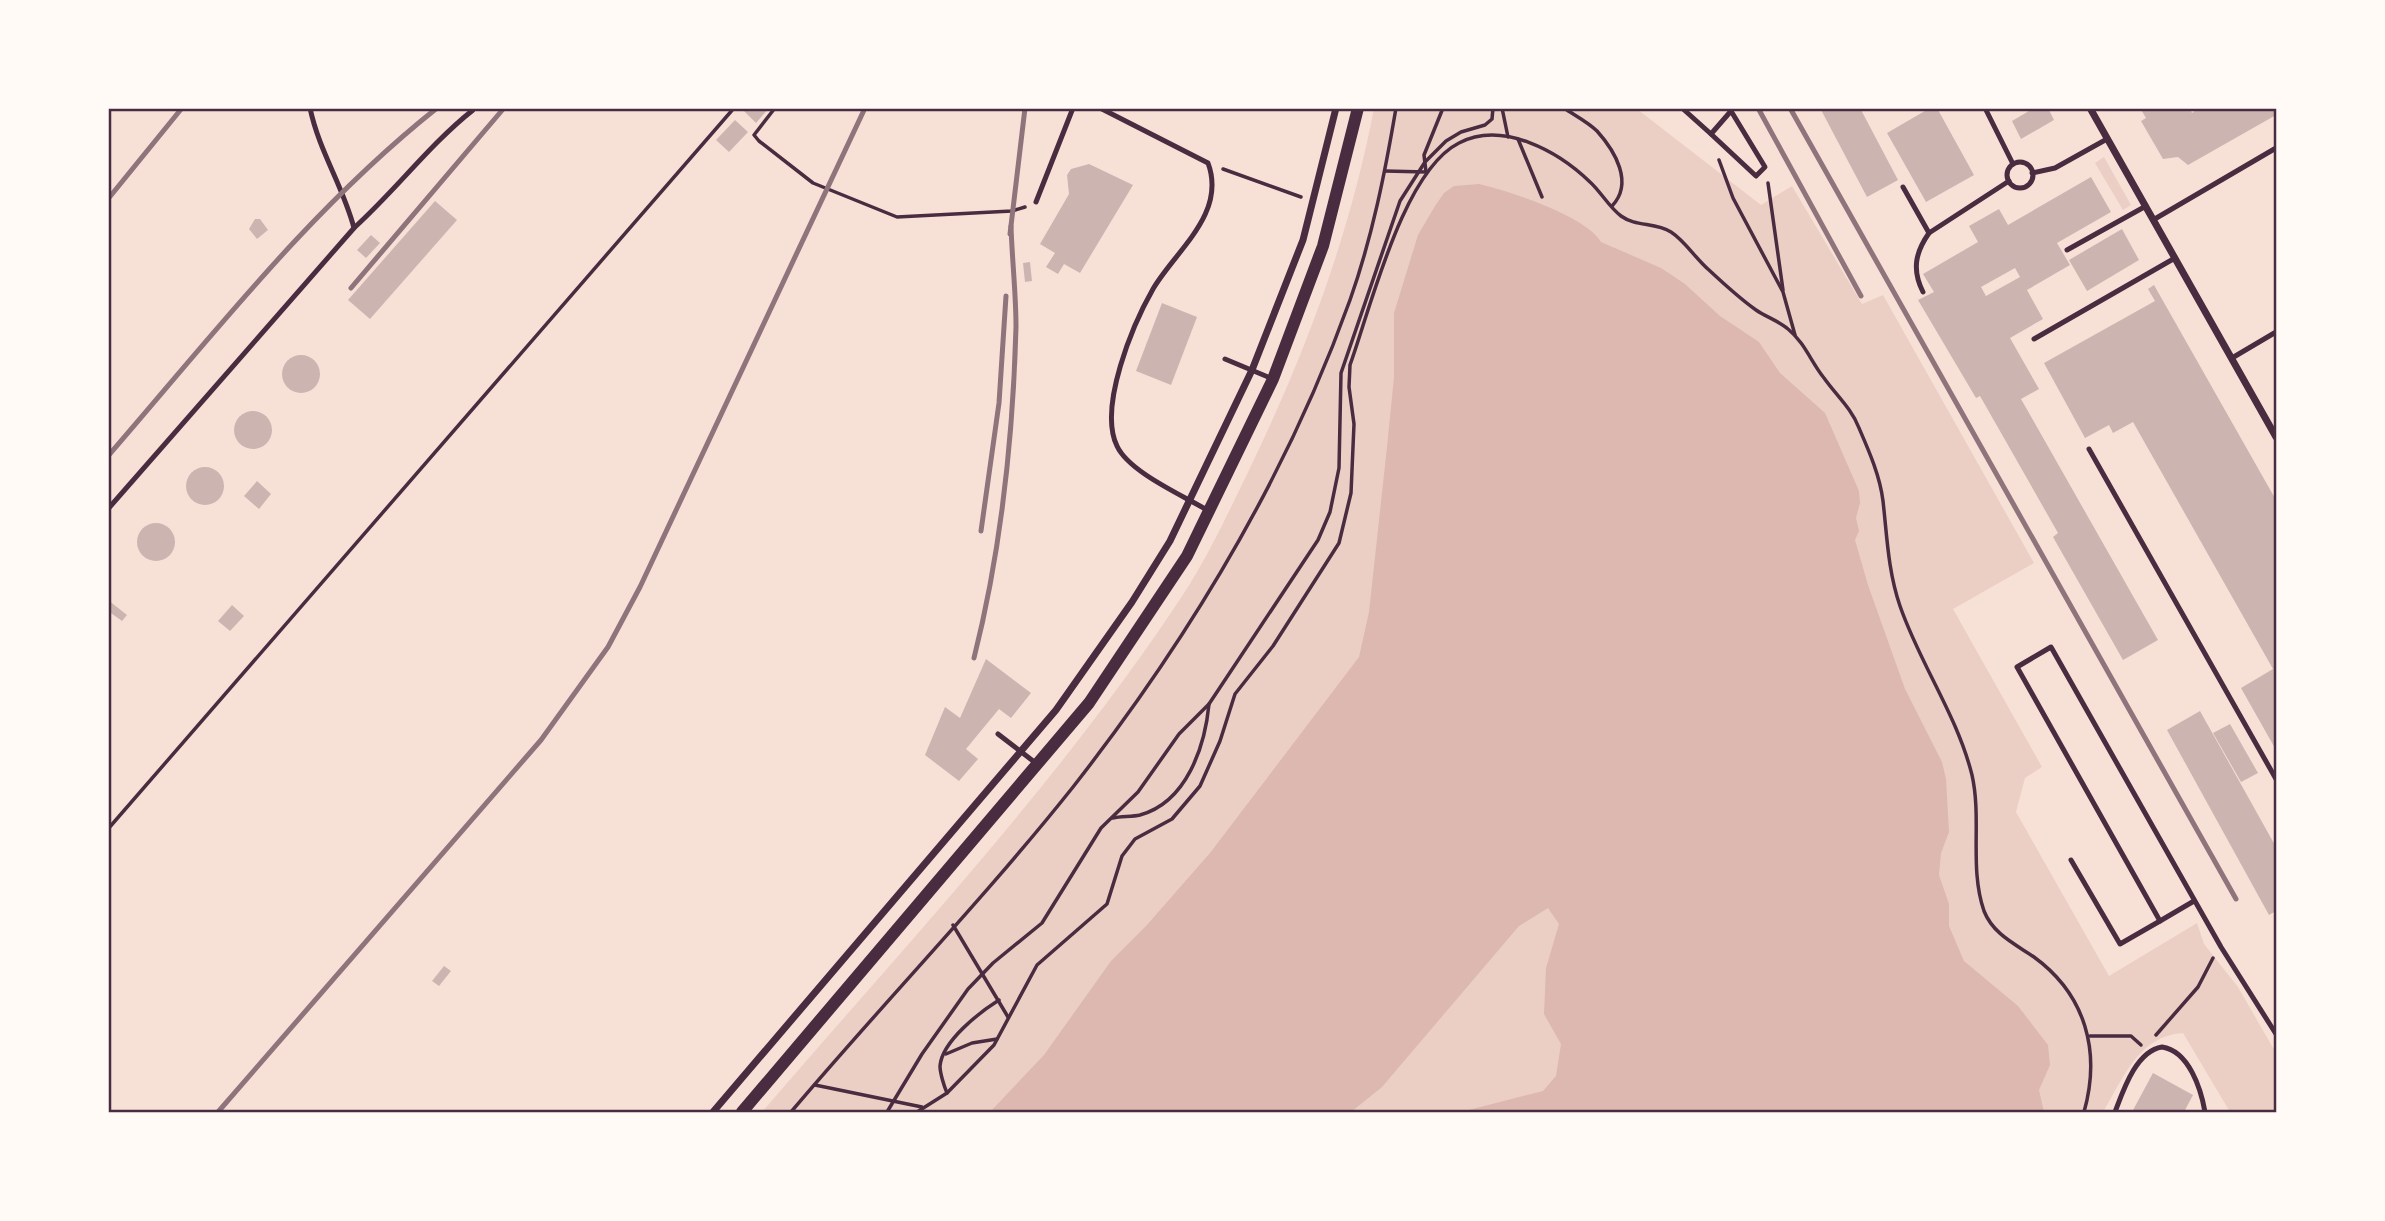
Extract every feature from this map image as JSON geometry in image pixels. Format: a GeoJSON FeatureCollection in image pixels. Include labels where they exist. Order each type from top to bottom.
{"type":"FeatureCollection","features":[{"type":"Feature","properties":{"kind":"street"},"geometry":{"type":"LineString","coordinates":[[713,1112],[1056,710],[1132,602],[1191,501],[1252,370],[1303,240],[1336,108]]}},
{"type":"Feature","properties":{"kind":"street"},"geometry":{"type":"LineString","coordinates":[[741,1112],[1089,703],[1187,556],[1211,512],[1273,379],[1336,206],[1358,108]]}},
{"type":"Feature","properties":{"kind":"street"},"geometry":{"type":"LineString","coordinates":[[2090,108],[2277,437]]}},
{"type":"Feature","properties":{"kind":"lane"},"geometry":{"type":"LineString","coordinates":[[310,108],[324,156],[349,207],[354,228]]}},
{"type":"Feature","properties":{"kind":"lane"},"geometry":{"type":"LineString","coordinates":[[1036,202],[1073,108]]}},
{"type":"Feature","properties":{"kind":"lane"},"geometry":{"type":"LineString","coordinates":[[1100,108],[1208,163],[1212,174],[1212,198],[1186,248],[1154,287],[1129,340],[1115,380],[1112,425],[1116,446],[1131,464],[1211,512]]}},
{"type":"Feature","properties":{"kind":"lane"},"geometry":{"type":"LineString","coordinates":[[1682,108],[1756,176],[1765,167],[1731,110],[1711,134]]}},
{"type":"Feature","properties":{"kind":"lane"},"geometry":{"type":"LineString","coordinates":[[1985,108],[2013,164]]}},
{"type":"Feature","properties":{"kind":"lane"},"geometry":{"type":"LineString","coordinates":[[108,509],[354,228],[387,198],[452,127],[473,110]]}},
{"type":"Feature","properties":{"kind":"lane"},"geometry":{"type":"LineString","coordinates":[[2032,173],[2055,168],[2107,139]]}},
{"type":"Feature","properties":{"kind":"lane"},"geometry":{"type":"LineString","coordinates":[[2153,219],[2277,148]]}},
{"type":"Feature","properties":{"kind":"lane"},"geometry":{"type":"LineString","coordinates":[[2009,181],[2007,172],[2013,164],[2023,162],[2032,173]]}},
{"type":"Feature","properties":{"kind":"lane"},"geometry":{"type":"LineString","coordinates":[[2009,181],[2022,187],[2030,182],[2032,173]]}},
{"type":"Feature","properties":{"kind":"lane"},"geometry":{"type":"LineString","coordinates":[[1923,292],[1914,271],[1922,243],[1929,233],[2009,181]]}},
{"type":"Feature","properties":{"kind":"lane"},"geometry":{"type":"LineString","coordinates":[[1903,187],[1929,233]]}},
{"type":"Feature","properties":{"kind":"lane"},"geometry":{"type":"LineString","coordinates":[[2067,250],[2146,206]]}},
{"type":"Feature","properties":{"kind":"lane"},"geometry":{"type":"LineString","coordinates":[[2034,340],[2175,258]]}},
{"type":"Feature","properties":{"kind":"lane"},"geometry":{"type":"LineString","coordinates":[[2232,358],[2277,332]]}},
{"type":"Feature","properties":{"kind":"lane"},"geometry":{"type":"LineString","coordinates":[[1225,359],[1273,379]]}},
{"type":"Feature","properties":{"kind":"lane"},"geometry":{"type":"LineString","coordinates":[[2089,449],[2277,779]]}},
{"type":"Feature","properties":{"kind":"lane"},"geometry":{"type":"LineString","coordinates":[[2160,921],[2017,667],[2052,647],[2194,901],[2277,1034]]}},
{"type":"Feature","properties":{"kind":"lane"},"geometry":{"type":"LineString","coordinates":[[998,733],[1039,765]]}},
{"type":"Feature","properties":{"kind":"lane"},"geometry":{"type":"LineString","coordinates":[[2071,860],[2120,944],[2194,901]]}},
{"type":"Feature","properties":{"kind":"lane"},"geometry":{"type":"LineString","coordinates":[[2115,1112],[2126,1084],[2151,1050],[2171,1048],[2178,1053],[2195,1078],[2205,1112]]}},
{"type":"Feature","properties":{"kind":"path"},"geometry":{"type":"LineString","coordinates":[[108,829],[734,108]]}},
{"type":"Feature","properties":{"kind":"path"},"geometry":{"type":"LineString","coordinates":[[775,108],[754,135],[759,141],[813,183],[883,213],[903,218],[1012,211],[1036,202]]}},
{"type":"Feature","properties":{"kind":"path"},"geometry":{"type":"LineString","coordinates":[[1426,172],[1424,155],[1443,108]]}},
{"type":"Feature","properties":{"kind":"path"},"geometry":{"type":"LineString","coordinates":[[887,1112],[922,1054],[982,973],[1042,923],[1101,828],[1138,792],[1185,727],[1209,704],[1224,677],[1261,629],[1324,528],[1336,492],[1339,468],[1341,373],[1399,201],[1425,162],[1452,136],[1485,125],[1492,119],[1493,108]]}},
{"type":"Feature","properties":{"kind":"path"},"geometry":{"type":"LineString","coordinates":[[1502,108],[1508,136]]}},
{"type":"Feature","properties":{"kind":"path"},"geometry":{"type":"LineString","coordinates":[[1564,108],[1596,130],[1616,158],[1622,180],[1621,192],[1612,206]]}},
{"type":"Feature","properties":{"kind":"path"},"geometry":{"type":"LineString","coordinates":[[1711,134],[1732,198],[1783,292]]}},
{"type":"Feature","properties":{"kind":"path"},"geometry":{"type":"LineString","coordinates":[[917,1112],[947,1093],[997,1039],[1037,965],[1107,904],[1122,856],[1135,839],[1172,819],[1193,796],[1211,764],[1235,694],[1273,646],[1339,543],[1351,493],[1354,424],[1349,387],[1350,365],[1401,218],[1426,172],[1455,145],[1488,135],[1508,136],[1544,150],[1579,172],[1632,223],[1657,226],[1673,233],[1739,296],[1795,336],[1849,409],[1877,475],[1883,499],[1885,537],[1900,606],[1951,716],[1972,777],[1978,875],[1985,913],[1991,925],[2053,973],[2068,990],[2090,1036],[2091,1087],[2084,1112]]}},
{"type":"Feature","properties":{"kind":"path"},"geometry":{"type":"LineString","coordinates":[[1518,139],[1542,197]]}},
{"type":"Feature","properties":{"kind":"path"},"geometry":{"type":"LineString","coordinates":[[1208,163],[1314,201]]}},
{"type":"Feature","properties":{"kind":"path"},"geometry":{"type":"LineString","coordinates":[[1765,167],[1783,292],[1795,336]]}},
{"type":"Feature","properties":{"kind":"path"},"geometry":{"type":"LineString","coordinates":[[1385,171],[1426,172]]}},
{"type":"Feature","properties":{"kind":"path"},"geometry":{"type":"LineString","coordinates":[[1112,818],[1140,815],[1154,808],[1187,777],[1198,760],[1209,704]]}},
{"type":"Feature","properties":{"kind":"path"},"geometry":{"type":"LineString","coordinates":[[953,925],[1009,1017]]}},
{"type":"Feature","properties":{"kind":"path"},"geometry":{"type":"LineString","coordinates":[[2090,1036],[2131,1036],[2151,1050],[2161,1026],[2198,987],[2213,957]]}},
{"type":"Feature","properties":{"kind":"path"},"geometry":{"type":"LineString","coordinates":[[947,1093],[940,1065],[944,1055],[977,1013],[999,1000]]}},
{"type":"Feature","properties":{"kind":"path"},"geometry":{"type":"LineString","coordinates":[[944,1055],[972,1043],[997,1039]]}},
{"type":"Feature","properties":{"kind":"path"},"geometry":{"type":"LineString","coordinates":[[814,1085],[922,1107]]}},
{"type":"Feature","properties":{"kind":"shaded area"},"geometry":{"type":"Polygon","coordinates":[[[1374,108],[1637,109],[1761,205],[1792,186],[1862,304],[1883,295],[2034,563],[1953,609],[2042,767],[2025,778],[2016,812],[2109,976],[2197,923],[2204,944],[2238,987],[2276,1053],[2276,1112],[2230,1112],[2183,1033],[2167,1036],[2143,1051],[2125,1073],[2103,1112],[762,1112],[929,921],[1038,791],[1140,657],[1188,587],[1249,470],[1307,338],[1339,248],[1374,108]]]}},
{"type":"Feature","properties":{"kind":"shaded area"},"geometry":{"type":"Polygon","coordinates":[[[2104,157],[2131,205],[2123,210],[2095,163],[2104,157]]]}},
{"type":"Feature","properties":{"kind":"shaded area"},"geometry":{"type":"Polygon","coordinates":[[[1479,184],[1526,198],[1564,214],[1580,223],[1601,242],[1661,268],[1685,284],[1720,316],[1759,342],[1780,373],[1825,413],[1859,491],[1860,503],[1856,518],[1859,531],[1855,540],[1868,585],[1905,689],[1942,762],[1946,779],[1949,832],[1941,853],[1939,875],[1949,904],[1949,926],[1964,961],[2018,1006],[2048,1045],[2050,1065],[2039,1090],[2044,1112],[1461,1112],[1543,1091],[1556,1076],[1561,1044],[1544,1014],[1546,968],[1559,924],[1548,908],[1519,926],[1382,1087],[1351,1112],[990,1112],[1044,1055],[1111,961],[1146,926],[1210,853],[1359,657],[1369,612],[1387,447],[1394,377],[1394,313],[1418,235],[1435,206],[1444,193],[1454,186],[1479,184]]]}},
{"type":"Feature","properties":{"kind":"building"},"geometry":{"type":"Polygon","coordinates":[[[741,108],[769,108],[756,123],[741,108]]]}},
{"type":"Feature","properties":{"kind":"building"},"geometry":{"type":"Polygon","coordinates":[[[1820,108],[1860,108],[1898,180],[1867,197],[1820,108]]]}},
{"type":"Feature","properties":{"kind":"building"},"geometry":{"type":"Polygon","coordinates":[[[1930,108],[1937,108],[1974,175],[1926,202],[1887,133],[1930,108]]]}},
{"type":"Feature","properties":{"kind":"building"},"geometry":{"type":"Polygon","coordinates":[[[2034,108],[2048,108],[2054,120],[2021,139],[2012,121],[2034,108]]]}},
{"type":"Feature","properties":{"kind":"building"},"geometry":{"type":"Polygon","coordinates":[[[2140,108],[2190,108],[2192,113],[2199,108],[2276,108],[2276,115],[2188,165],[2178,157],[2163,159],[2141,121],[2146,118],[2140,108]]]}},
{"type":"Feature","properties":{"kind":"building"},"geometry":{"type":"Polygon","coordinates":[[[735,120],[748,132],[729,152],[716,140],[735,120]]]}},
{"type":"Feature","properties":{"kind":"building"},"geometry":{"type":"Polygon","coordinates":[[[1089,164],[1133,185],[1080,273],[1064,264],[1058,274],[1046,267],[1055,253],[1040,244],[1069,194],[1067,175],[1071,169],[1089,164]]]}},
{"type":"Feature","properties":{"kind":"building"},"geometry":{"type":"Polygon","coordinates":[[[2091,177],[2111,212],[2057,243],[2070,265],[2027,290],[2043,319],[2010,338],[2039,389],[2021,399],[2158,640],[2123,660],[2053,537],[2058,533],[1980,396],[1976,398],[1918,300],[1934,292],[1923,274],[1978,242],[1969,226],[1999,209],[2008,225],[2091,177]],[[2015,268],[1981,287],[1986,296],[2020,277],[2015,268]]]}},
{"type":"Feature","properties":{"kind":"building"},"geometry":{"type":"Polygon","coordinates":[[[435,201],[457,220],[370,319],[348,300],[435,201]]]}},
{"type":"Feature","properties":{"kind":"building"},"geometry":{"type":"Polygon","coordinates":[[[255,219],[260,219],[268,230],[257,239],[249,229],[255,219]]]}},
{"type":"Feature","properties":{"kind":"building"},"geometry":{"type":"Polygon","coordinates":[[[2122,229],[2139,260],[2087,291],[2069,260],[2122,229]]]}},
{"type":"Feature","properties":{"kind":"building"},"geometry":{"type":"Polygon","coordinates":[[[371,235],[380,243],[366,258],[357,250],[371,235]]]}},
{"type":"Feature","properties":{"kind":"building"},"geometry":{"type":"Polygon","coordinates":[[[1030,262],[1032,281],[1025,282],[1023,263],[1030,262]]]}},
{"type":"Feature","properties":{"kind":"building"},"geometry":{"type":"Polygon","coordinates":[[[2154,285],[2276,500],[2276,750],[2241,688],[2273,669],[2133,422],[2113,433],[2109,425],[2085,438],[2044,363],[2155,301],[2148,289],[2154,285]]]}},
{"type":"Feature","properties":{"kind":"building"},"geometry":{"type":"Polygon","coordinates":[[[1162,303],[1197,317],[1171,385],[1136,371],[1162,303]]]}},
{"type":"Feature","properties":{"kind":"building"},"geometry":{"type":"Polygon","coordinates":[[[301,355],[314,361],[320,374],[314,387],[301,393],[288,387],[282,374],[288,361],[301,355]]]}},
{"type":"Feature","properties":{"kind":"building"},"geometry":{"type":"Polygon","coordinates":[[[253,411],[266,417],[272,430],[266,443],[253,449],[240,443],[234,430],[240,417],[253,411]]]}},
{"type":"Feature","properties":{"kind":"building"},"geometry":{"type":"Polygon","coordinates":[[[205,467],[218,473],[224,486],[218,499],[205,505],[192,499],[186,486],[192,473],[205,467]]]}},
{"type":"Feature","properties":{"kind":"building"},"geometry":{"type":"Polygon","coordinates":[[[257,481],[271,494],[259,509],[244,496],[257,481]]]}},
{"type":"Feature","properties":{"kind":"building"},"geometry":{"type":"Polygon","coordinates":[[[156,523],[169,529],[175,542],[169,555],[156,561],[143,555],[137,542],[143,529],[156,523]]]}},
{"type":"Feature","properties":{"kind":"building"},"geometry":{"type":"Polygon","coordinates":[[[108,600],[127,615],[122,621],[108,611],[108,600]]]}},
{"type":"Feature","properties":{"kind":"building"},"geometry":{"type":"Polygon","coordinates":[[[232,605],[244,616],[230,631],[218,621],[232,605]]]}},
{"type":"Feature","properties":{"kind":"building"},"geometry":{"type":"Polygon","coordinates":[[[986,659],[1031,693],[1011,718],[999,709],[966,749],[978,759],[959,781],[925,755],[945,707],[960,718],[986,659]]]}},
{"type":"Feature","properties":{"kind":"building"},"geometry":{"type":"Polygon","coordinates":[[[2200,711],[2276,847],[2276,911],[2269,915],[2167,730],[2200,711]]]}},
{"type":"Feature","properties":{"kind":"building"},"geometry":{"type":"Polygon","coordinates":[[[2230,724],[2258,773],[2241,782],[2213,733],[2230,724]]]}},
{"type":"Feature","properties":{"kind":"building"},"geometry":{"type":"Polygon","coordinates":[[[444,966],[451,971],[439,986],[432,981],[444,966]]]}},
{"type":"Feature","properties":{"kind":"building"},"geometry":{"type":"Polygon","coordinates":[[[2153,1073],[2193,1095],[2184,1112],[2132,1112],[2153,1073]]]}},
{"type":"Feature","properties":{"kind":"railway"},"geometry":{"type":"LineString","coordinates":[[108,199],[182,108]]}},
{"type":"Feature","properties":{"kind":"railway"},"geometry":{"type":"LineString","coordinates":[[108,456],[305,230],[391,147],[437,108]]}},
{"type":"Feature","properties":{"kind":"railway"},"geometry":{"type":"LineString","coordinates":[[351,288],[504,108]]}},
{"type":"Feature","properties":{"kind":"railway"},"geometry":{"type":"LineString","coordinates":[[218,1112],[541,740],[608,647],[640,587],[865,108]]}},
{"type":"Feature","properties":{"kind":"railway"},"geometry":{"type":"LineString","coordinates":[[1010,234],[1025,108]]}},
{"type":"Feature","properties":{"kind":"railway"},"geometry":{"type":"LineString","coordinates":[[1758,108],[1861,296]]}},
{"type":"Feature","properties":{"kind":"railway"},"geometry":{"type":"LineString","coordinates":[[1790,108],[2236,899]]}},
{"type":"Feature","properties":{"kind":"railway"},"geometry":{"type":"LineString","coordinates":[[974,658],[992,577],[1009,452],[1016,327],[1011,226]]}},
{"type":"Feature","properties":{"kind":"railway"},"geometry":{"type":"LineString","coordinates":[[981,531],[999,403],[1006,296]]}}]}
